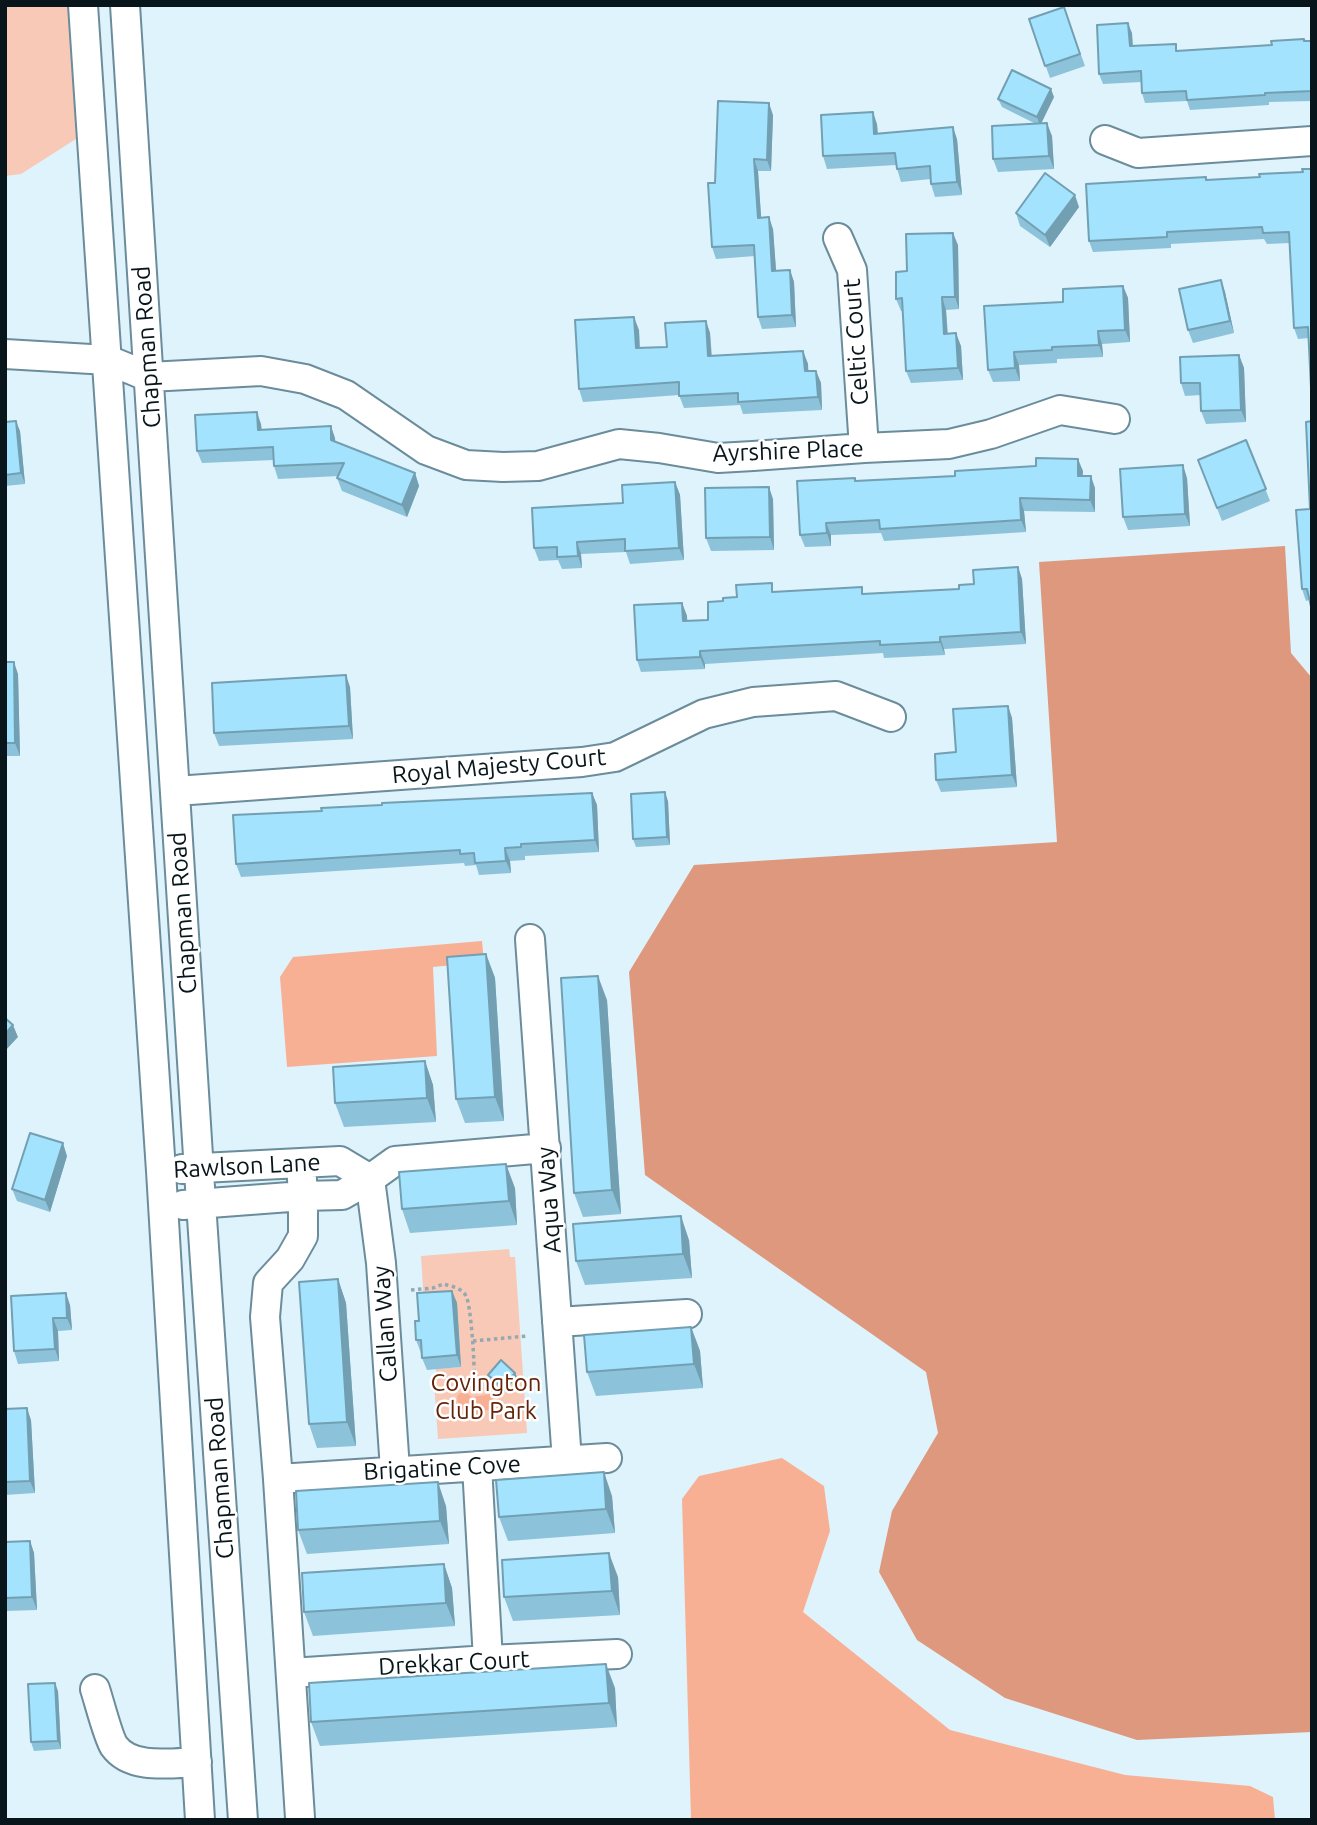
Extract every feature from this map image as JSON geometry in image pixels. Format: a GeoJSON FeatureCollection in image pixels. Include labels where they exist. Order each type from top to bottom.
{"type":"FeatureCollection","features":[{"type":"Feature","properties":{"kind":"street","name":"Chapman Road"},"geometry":{"type":"LineString","coordinates":[[83,5],[161,1171],[200,1820]]}},
{"type":"Feature","properties":{"kind":"street","name":"Chapman Road"},"geometry":{"type":"LineString","coordinates":[[125,5],[243,1820]]}},
{"type":"Feature","properties":{"kind":"street"},"geometry":{"type":"LineString","coordinates":[[1105,140],[1138,153],[1312,141]]}},
{"type":"Feature","properties":{"kind":"street","name":"Celtic Court"},"geometry":{"type":"LineString","coordinates":[[838,238],[852,270],[864,448]]}},
{"type":"Feature","properties":{"kind":"street","name":"Ayrshire Place"},"geometry":{"type":"LineString","coordinates":[[5,354],[108,360],[149,377],[261,371],[305,379],[346,395],[426,450],[466,465],[537,466],[619,444],[718,458],[949,444],[991,434],[1060,410],[1115,419]]}},
{"type":"Feature","properties":{"kind":"street","name":"Royal Majesty Court"},"geometry":{"type":"LineString","coordinates":[[176,791],[604,759],[615,757],[704,714],[753,702],[835,696],[891,717]]}},
{"type":"Feature","properties":{"kind":"street","name":"Aqua Way"},"geometry":{"type":"LineString","coordinates":[[530,939],[566,1461]]}},
{"type":"Feature","properties":{"kind":"street","name":"Rawlson Lane"},"geometry":{"type":"LineString","coordinates":[[163,1206],[342,1195],[395,1161],[546,1148]]}},
{"type":"Feature","properties":{"kind":"street","name":"Rawlson Lane"},"geometry":{"type":"LineString","coordinates":[[161,1171],[340,1161],[370,1179]]}},
{"type":"Feature","properties":{"kind":"street"},"geometry":{"type":"LineString","coordinates":[[301,1163],[303,1236],[290,1259],[268,1283],[265,1317],[302,1818]]}},
{"type":"Feature","properties":{"kind":"street","name":"Callan Way"},"geometry":{"type":"LineString","coordinates":[[370,1179],[381,1263],[395,1470]]}},
{"type":"Feature","properties":{"kind":"street"},"geometry":{"type":"LineString","coordinates":[[557,1322],[687,1314]]}},
{"type":"Feature","properties":{"kind":"street","name":"Brigatine Cove"},"geometry":{"type":"LineString","coordinates":[[278,1479],[607,1458]]}},
{"type":"Feature","properties":{"kind":"street"},"geometry":{"type":"LineString","coordinates":[[477,1466],[488,1660]]}},
{"type":"Feature","properties":{"kind":"street","name":"Drekkar Court"},"geometry":{"type":"LineString","coordinates":[[291,1673],[617,1654]]}},
{"type":"Feature","properties":{"kind":"street"},"geometry":{"type":"LineString","coordinates":[[95,1689],[114,1745],[128,1759],[155,1763],[197,1762]]}},
{"type":"Feature","properties":{"kind":"path"},"geometry":{"type":"LineString","coordinates":[[411,1290],[443,1284],[457,1288],[466,1296],[470,1309],[474,1378]]}},
{"type":"Feature","properties":{"kind":"path"},"geometry":{"type":"LineString","coordinates":[[472,1341],[527,1336]]}},
{"type":"Feature","properties":{"kind":"green space"},"geometry":{"type":"Polygon","coordinates":[[[5,5],[71,5],[79,137],[21,174],[5,176],[5,5]]]}},
{"type":"Feature","properties":{"kind":"green space","name":"Covington Club Park"},"geometry":{"type":"Polygon","coordinates":[[[509,1249],[510,1257],[515,1257],[527,1433],[438,1439],[434,1382],[437,1382],[436,1369],[461,1367],[424,1305],[421,1256],[509,1249]]]}},
{"type":"Feature","properties":{"kind":"shaded area"},"geometry":{"type":"Polygon","coordinates":[[[1285,546],[1291,653],[1312,678],[1312,1732],[1137,1740],[1005,1698],[917,1640],[879,1572],[892,1511],[938,1433],[926,1372],[645,1175],[629,972],[694,865],[1057,842],[1039,562],[1285,546]]]}},
{"type":"Feature","properties":{"kind":"shaded area"},"geometry":{"type":"Polygon","coordinates":[[[482,941],[484,962],[433,967],[437,1056],[287,1067],[280,977],[293,957],[482,941]]]}},
{"type":"Feature","properties":{"kind":"shaded area"},"geometry":{"type":"Polygon","coordinates":[[[467,1393],[472,1397],[491,1394],[494,1405],[490,1410],[469,1415],[458,1405],[457,1396],[467,1393]]]}},
{"type":"Feature","properties":{"kind":"shaded area"},"geometry":{"type":"Polygon","coordinates":[[[782,1458],[824,1486],[830,1531],[803,1612],[950,1730],[1125,1775],[1250,1786],[1273,1797],[1275,1820],[691,1820],[682,1499],[699,1476],[782,1458]]]}},
{"type":"Feature","properties":{"kind":"building"},"geometry":{"type":"Polygon","coordinates":[[[1064,7],[1080,54],[1045,66],[1029,19],[1064,7]]]}},
{"type":"Feature","properties":{"kind":"building"},"geometry":{"type":"Polygon","coordinates":[[[1128,23],[1130,46],[1176,44],[1176,51],[1272,45],[1271,41],[1312,41],[1312,91],[1187,100],[1186,91],[1142,93],[1141,71],[1099,74],[1097,25],[1128,23]]]}},
{"type":"Feature","properties":{"kind":"building"},"geometry":{"type":"Polygon","coordinates":[[[1012,70],[1051,89],[1037,117],[998,99],[1012,70]]]}},
{"type":"Feature","properties":{"kind":"building"},"geometry":{"type":"Polygon","coordinates":[[[718,101],[769,103],[767,160],[754,159],[758,218],[769,217],[772,271],[790,270],[792,315],[758,317],[754,245],[712,247],[708,183],[715,183],[718,101]]]}},
{"type":"Feature","properties":{"kind":"building"},"geometry":{"type":"Polygon","coordinates":[[[873,112],[874,134],[953,127],[957,182],[931,184],[930,166],[897,169],[895,153],[823,156],[821,115],[873,112]]]}},
{"type":"Feature","properties":{"kind":"building"},"geometry":{"type":"Polygon","coordinates":[[[1047,123],[1049,156],[993,159],[992,126],[1047,123]]]}},
{"type":"Feature","properties":{"kind":"building"},"geometry":{"type":"Polygon","coordinates":[[[1302,169],[1312,169],[1312,408],[1308,327],[1294,328],[1289,232],[1263,233],[1262,227],[1167,232],[1167,237],[1089,241],[1086,184],[1206,177],[1206,180],[1260,177],[1259,174],[1303,172],[1302,169]]]}},
{"type":"Feature","properties":{"kind":"building"},"geometry":{"type":"Polygon","coordinates":[[[1045,173],[1075,195],[1045,235],[1016,213],[1045,173]]]}},
{"type":"Feature","properties":{"kind":"building"},"geometry":{"type":"Polygon","coordinates":[[[953,233],[955,297],[942,297],[944,334],[956,333],[958,368],[906,371],[902,298],[896,299],[896,272],[907,271],[906,234],[953,233]]]}},
{"type":"Feature","properties":{"kind":"building"},"geometry":{"type":"Polygon","coordinates":[[[1221,280],[1230,321],[1188,330],[1179,289],[1221,280]]]}},
{"type":"Feature","properties":{"kind":"building"},"geometry":{"type":"Polygon","coordinates":[[[1123,286],[1125,330],[1098,331],[1099,345],[1014,352],[1015,368],[988,370],[984,306],[1063,302],[1063,289],[1123,286]]]}},
{"type":"Feature","properties":{"kind":"building"},"geometry":{"type":"Polygon","coordinates":[[[634,317],[636,348],[667,347],[665,323],[706,321],[708,356],[803,351],[805,371],[816,371],[818,397],[738,402],[738,393],[679,396],[679,382],[579,389],[575,320],[634,317]]]}},
{"type":"Feature","properties":{"kind":"building"},"geometry":{"type":"Polygon","coordinates":[[[1239,355],[1241,410],[1201,411],[1200,383],[1181,383],[1180,357],[1239,355]]]}},
{"type":"Feature","properties":{"kind":"building"},"geometry":{"type":"Polygon","coordinates":[[[257,412],[258,430],[331,426],[331,440],[415,473],[402,505],[337,478],[344,463],[274,466],[273,447],[197,451],[195,415],[257,412]]]}},
{"type":"Feature","properties":{"kind":"building"},"geometry":{"type":"Polygon","coordinates":[[[16,421],[21,473],[5,475],[5,422],[16,421]]]}},
{"type":"Feature","properties":{"kind":"building"},"geometry":{"type":"Polygon","coordinates":[[[1312,421],[1312,611],[1307,589],[1302,589],[1296,510],[1310,509],[1306,422],[1312,421]]]}},
{"type":"Feature","properties":{"kind":"building"},"geometry":{"type":"Polygon","coordinates":[[[1246,440],[1266,489],[1217,508],[1198,460],[1246,440]]]}},
{"type":"Feature","properties":{"kind":"building"},"geometry":{"type":"Polygon","coordinates":[[[1036,458],[1078,459],[1078,476],[1091,476],[1090,500],[1020,498],[1021,520],[880,529],[879,520],[826,523],[827,533],[800,535],[797,481],[955,476],[955,471],[1036,466],[1036,458]]]}},
{"type":"Feature","properties":{"kind":"building"},"geometry":{"type":"Polygon","coordinates":[[[1183,465],[1185,514],[1123,517],[1120,469],[1183,465]]]}},
{"type":"Feature","properties":{"kind":"building"},"geometry":{"type":"Polygon","coordinates":[[[675,482],[679,548],[625,551],[625,539],[577,542],[578,556],[557,557],[557,547],[534,548],[532,508],[623,503],[622,485],[675,482]]]}},
{"type":"Feature","properties":{"kind":"building"},"geometry":{"type":"Polygon","coordinates":[[[769,487],[770,537],[706,538],[705,488],[769,487]]]}},
{"type":"Feature","properties":{"kind":"building"},"geometry":{"type":"Polygon","coordinates":[[[1018,567],[1021,632],[940,637],[940,642],[880,645],[880,641],[700,651],[700,657],[637,660],[634,605],[682,603],[683,621],[708,620],[708,602],[737,597],[736,585],[772,583],[772,592],[862,587],[862,594],[959,589],[959,585],[974,584],[973,570],[1018,567]]]}},
{"type":"Feature","properties":{"kind":"building"},"geometry":{"type":"Polygon","coordinates":[[[5,662],[14,662],[15,743],[5,743],[5,662]]]}},
{"type":"Feature","properties":{"kind":"building"},"geometry":{"type":"Polygon","coordinates":[[[346,675],[349,726],[214,733],[212,683],[346,675]]]}},
{"type":"Feature","properties":{"kind":"building"},"geometry":{"type":"Polygon","coordinates":[[[1008,706],[1012,775],[936,780],[935,754],[956,752],[953,709],[1008,706]]]}},
{"type":"Feature","properties":{"kind":"building"},"geometry":{"type":"Polygon","coordinates":[[[665,792],[667,837],[633,839],[631,794],[665,792]]]}},
{"type":"Feature","properties":{"kind":"building"},"geometry":{"type":"Polygon","coordinates":[[[592,793],[595,840],[521,844],[521,847],[505,848],[506,861],[475,863],[474,853],[460,854],[460,850],[236,864],[233,815],[322,811],[321,808],[382,803],[592,793]]]}},
{"type":"Feature","properties":{"kind":"building"},"geometry":{"type":"Polygon","coordinates":[[[486,954],[495,1097],[456,1099],[447,957],[486,954]]]}},
{"type":"Feature","properties":{"kind":"building"},"geometry":{"type":"Polygon","coordinates":[[[598,976],[612,1190],[574,1193],[561,978],[598,976]]]}},
{"type":"Feature","properties":{"kind":"building"},"geometry":{"type":"Polygon","coordinates":[[[5,1018],[13,1025],[5,1034],[5,1018]]]}},
{"type":"Feature","properties":{"kind":"building"},"geometry":{"type":"Polygon","coordinates":[[[425,1061],[427,1098],[335,1103],[333,1067],[425,1061]]]}},
{"type":"Feature","properties":{"kind":"building"},"geometry":{"type":"Polygon","coordinates":[[[30,1133],[63,1143],[45,1200],[12,1189],[30,1133]]]}},
{"type":"Feature","properties":{"kind":"building"},"geometry":{"type":"Polygon","coordinates":[[[506,1164],[509,1201],[402,1209],[399,1172],[506,1164]]]}},
{"type":"Feature","properties":{"kind":"building"},"geometry":{"type":"Polygon","coordinates":[[[681,1216],[683,1254],[576,1261],[573,1224],[681,1216]]]}},
{"type":"Feature","properties":{"kind":"building"},"geometry":{"type":"Polygon","coordinates":[[[338,1279],[347,1422],[309,1424],[299,1282],[338,1279]]]}},
{"type":"Feature","properties":{"kind":"building"},"geometry":{"type":"Polygon","coordinates":[[[452,1291],[457,1355],[422,1358],[421,1340],[416,1340],[415,1321],[419,1321],[417,1293],[452,1291]]]}},
{"type":"Feature","properties":{"kind":"building"},"geometry":{"type":"Polygon","coordinates":[[[66,1293],[67,1318],[53,1318],[55,1349],[14,1351],[11,1296],[66,1293]]]}},
{"type":"Feature","properties":{"kind":"building"},"geometry":{"type":"Polygon","coordinates":[[[691,1327],[694,1364],[587,1372],[584,1335],[691,1327]]]}},
{"type":"Feature","properties":{"kind":"building"},"geometry":{"type":"Polygon","coordinates":[[[501,1360],[515,1373],[503,1387],[488,1375],[501,1360]]]}},
{"type":"Feature","properties":{"kind":"building"},"geometry":{"type":"Polygon","coordinates":[[[27,1408],[30,1481],[5,1482],[5,1409],[27,1408]]]}},
{"type":"Feature","properties":{"kind":"building"},"geometry":{"type":"Polygon","coordinates":[[[604,1472],[606,1509],[499,1517],[496,1480],[604,1472]]]}},
{"type":"Feature","properties":{"kind":"building"},"geometry":{"type":"Polygon","coordinates":[[[438,1482],[440,1521],[298,1530],[296,1491],[438,1482]]]}},
{"type":"Feature","properties":{"kind":"building"},"geometry":{"type":"Polygon","coordinates":[[[30,1541],[32,1597],[5,1598],[5,1542],[30,1541]]]}},
{"type":"Feature","properties":{"kind":"building"},"geometry":{"type":"Polygon","coordinates":[[[609,1553],[612,1591],[504,1597],[502,1560],[609,1553]]]}},
{"type":"Feature","properties":{"kind":"building"},"geometry":{"type":"Polygon","coordinates":[[[444,1564],[446,1603],[304,1612],[302,1573],[444,1564]]]}},
{"type":"Feature","properties":{"kind":"building"},"geometry":{"type":"Polygon","coordinates":[[[606,1664],[609,1703],[311,1722],[309,1683],[606,1664]]]}},
{"type":"Feature","properties":{"kind":"building"},"geometry":{"type":"Polygon","coordinates":[[[55,1683],[58,1741],[31,1742],[28,1684],[55,1683]]]}}]}
